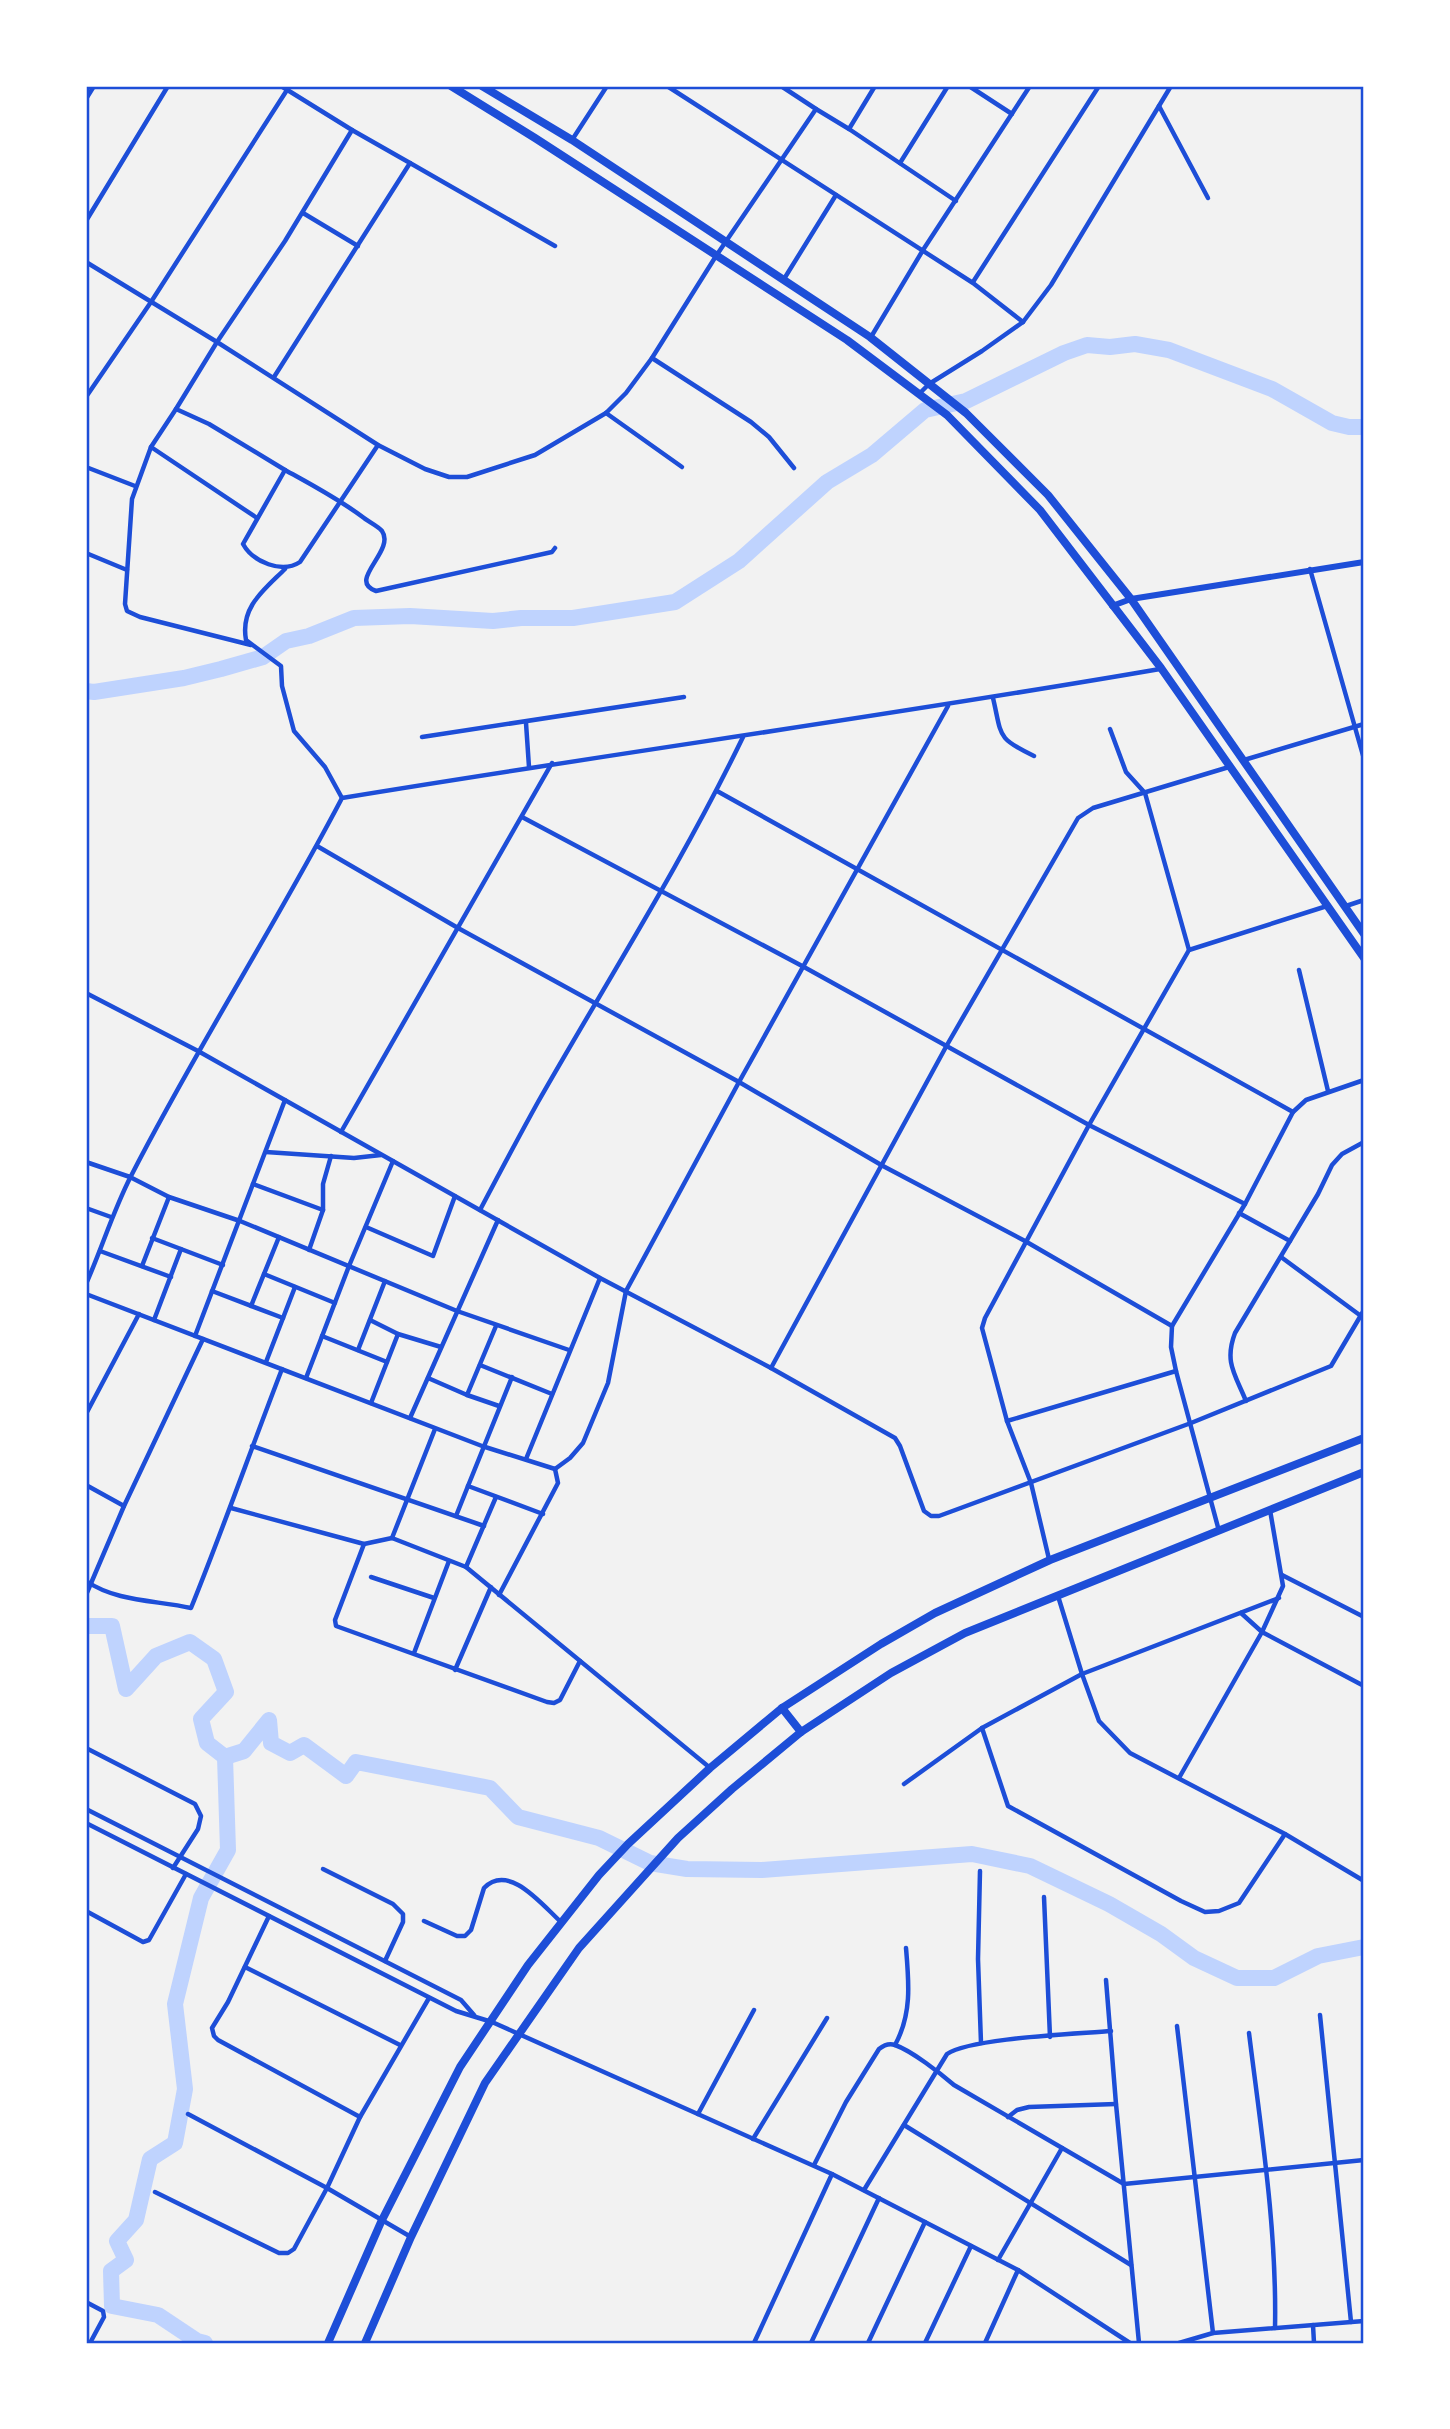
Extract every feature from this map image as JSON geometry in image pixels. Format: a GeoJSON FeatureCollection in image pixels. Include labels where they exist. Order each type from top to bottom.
{"type":"FeatureCollection","features":[{"type":"Feature","properties":{"kind":"main road"},"geometry":{"type":"LineString","coordinates":[[451,86],[847,341],[947,415],[1040,510],[1161,668],[1364,958]]}},
{"type":"Feature","properties":{"kind":"main road"},"geometry":{"type":"LineString","coordinates":[[482,86],[572,140],[870,337],[966,413],[1048,495],[1131,599],[1364,934]]}},
{"type":"Feature","properties":{"kind":"main road"},"geometry":{"type":"LineString","coordinates":[[1303,871],[1315,864]]}},
{"type":"Feature","properties":{"kind":"main road"},"geometry":{"type":"LineString","coordinates":[[328,2343],[381,2221],[460,2067],[528,1965],[599,1875],[628,1844],[710,1768],[782,1708],[881,1644],[935,1613],[1049,1560],[1364,1438]]}},
{"type":"Feature","properties":{"kind":"main road"},"geometry":{"type":"LineString","coordinates":[[365,2343],[411,2237],[485,2083],[579,1948],[678,1838],[800,1732],[891,1673],[965,1633],[1364,1472]]}},
{"type":"Feature","properties":{"kind":"main road"},"geometry":{"type":"LineString","coordinates":[[782,1708],[800,1732]]}},
{"type":"Feature","properties":{"kind":"street"},"geometry":{"type":"LineString","coordinates":[[86,99],[94,86]]}},
{"type":"Feature","properties":{"kind":"street"},"geometry":{"type":"LineString","coordinates":[[86,221],[168,86]]}},
{"type":"Feature","properties":{"kind":"street"},"geometry":{"type":"LineString","coordinates":[[281,86],[352,130],[555,246]]}},
{"type":"Feature","properties":{"kind":"street"},"geometry":{"type":"LineString","coordinates":[[572,140],[607,86]]}},
{"type":"Feature","properties":{"kind":"street"},"geometry":{"type":"LineString","coordinates":[[667,86],[973,283],[1023,322]]}},
{"type":"Feature","properties":{"kind":"street"},"geometry":{"type":"LineString","coordinates":[[780,86],[849,128],[956,201]]}},
{"type":"Feature","properties":{"kind":"street"},"geometry":{"type":"LineString","coordinates":[[849,128],[875,86]]}},
{"type":"Feature","properties":{"kind":"street"},"geometry":{"type":"LineString","coordinates":[[900,163],[948,86]]}},
{"type":"Feature","properties":{"kind":"street"},"geometry":{"type":"LineString","coordinates":[[969,86],[1012,114]]}},
{"type":"Feature","properties":{"kind":"street"},"geometry":{"type":"LineString","coordinates":[[870,337],[1030,86]]}},
{"type":"Feature","properties":{"kind":"street"},"geometry":{"type":"LineString","coordinates":[[973,283],[1099,86]]}},
{"type":"Feature","properties":{"kind":"street"},"geometry":{"type":"LineString","coordinates":[[920,393],[929,384],[1023,322],[1051,285],[1171,86]]}},
{"type":"Feature","properties":{"kind":"street"},"geometry":{"type":"LineString","coordinates":[[86,397],[151,302],[287,90]]}},
{"type":"Feature","properties":{"kind":"street"},"geometry":{"type":"LineString","coordinates":[[1159,105],[1208,198]]}},
{"type":"Feature","properties":{"kind":"street"},"geometry":{"type":"LineString","coordinates":[[86,262],[378,444],[425,469],[449,477],[467,477],[535,455],[606,413],[626,393],[652,358],[716,256],[816,109]]}},
{"type":"Feature","properties":{"kind":"street"},"geometry":{"type":"LineString","coordinates":[[342,798],[324,767],[293,731],[282,686],[283,671],[276,661],[251,645],[131,614],[125,604],[132,499],[150,447],[303,213],[352,130]]}},
{"type":"Feature","properties":{"kind":"street"},"geometry":{"type":"LineString","coordinates":[[274,377],[410,163]]}},
{"type":"Feature","properties":{"kind":"street"},"geometry":{"type":"LineString","coordinates":[[784,279],[836,195]]}},
{"type":"Feature","properties":{"kind":"street"},"geometry":{"type":"LineString","coordinates":[[303,213],[358,246]]}},
{"type":"Feature","properties":{"kind":"street"},"geometry":{"type":"LineString","coordinates":[[652,358],[751,422],[769,437],[794,468]]}},
{"type":"Feature","properties":{"kind":"street"},"geometry":{"type":"LineString","coordinates":[[176,409],[209,424],[341,501],[382,530],[386,542],[367,572],[367,583],[371,590],[552,552],[555,548]]}},
{"type":"Feature","properties":{"kind":"street"},"geometry":{"type":"LineString","coordinates":[[606,413],[682,467]]}},
{"type":"Feature","properties":{"kind":"street"},"geometry":{"type":"LineString","coordinates":[[251,645],[246,640],[244,631],[246,613],[251,603],[286,569],[300,562],[378,444]]}},
{"type":"Feature","properties":{"kind":"street"},"geometry":{"type":"LineString","coordinates":[[150,447],[257,518]]}},
{"type":"Feature","properties":{"kind":"street"},"geometry":{"type":"LineString","coordinates":[[86,467],[135,486]]}},
{"type":"Feature","properties":{"kind":"street"},"geometry":{"type":"LineString","coordinates":[[285,470],[243,544],[246,550],[274,566],[286,569]]}},
{"type":"Feature","properties":{"kind":"street"},"geometry":{"type":"LineString","coordinates":[[86,553],[127,570]]}},
{"type":"Feature","properties":{"kind":"street"},"geometry":{"type":"LineString","coordinates":[[1112,606],[1131,599],[1364,562]]}},
{"type":"Feature","properties":{"kind":"street"},"geometry":{"type":"LineString","coordinates":[[1310,569],[1364,759]]}},
{"type":"Feature","properties":{"kind":"street"},"geometry":{"type":"LineString","coordinates":[[342,798],[552,763],[993,698],[1161,668]]}},
{"type":"Feature","properties":{"kind":"street"},"geometry":{"type":"LineString","coordinates":[[422,737],[684,697]]}},
{"type":"Feature","properties":{"kind":"street"},"geometry":{"type":"LineString","coordinates":[[993,698],[1004,739],[1034,756]]}},
{"type":"Feature","properties":{"kind":"street"},"geometry":{"type":"LineString","coordinates":[[555,1469],[570,1458],[583,1443],[608,1383],[626,1291],[738,1082],[858,872],[948,705]]}},
{"type":"Feature","properties":{"kind":"street"},"geometry":{"type":"LineString","coordinates":[[526,723],[529,767]]}},
{"type":"Feature","properties":{"kind":"street"},"geometry":{"type":"LineString","coordinates":[[1243,761],[1364,724]]}},
{"type":"Feature","properties":{"kind":"street"},"geometry":{"type":"LineString","coordinates":[[1110,729],[1126,772],[1145,793],[1189,950]]}},
{"type":"Feature","properties":{"kind":"street"},"geometry":{"type":"LineString","coordinates":[[480,1210],[537,1104],[661,892],[744,736]]}},
{"type":"Feature","properties":{"kind":"street"},"geometry":{"type":"LineString","coordinates":[[341,1132],[552,763]]}},
{"type":"Feature","properties":{"kind":"street"},"geometry":{"type":"LineString","coordinates":[[771,1368],[947,1045],[1078,818],[1093,808],[1229,767]]}},
{"type":"Feature","properties":{"kind":"street"},"geometry":{"type":"LineString","coordinates":[[717,791],[858,872],[1002,949],[1293,1112]]}},
{"type":"Feature","properties":{"kind":"street"},"geometry":{"type":"LineString","coordinates":[[86,1284],[111,1217],[130,1177],[198,1051],[342,798]]}},
{"type":"Feature","properties":{"kind":"street"},"geometry":{"type":"LineString","coordinates":[[522,817],[804,967],[1089,1125],[1245,1203]]}},
{"type":"Feature","properties":{"kind":"street"},"geometry":{"type":"LineString","coordinates":[[317,846],[458,928],[738,1082],[883,1166],[1025,1241],[1172,1326]]}},
{"type":"Feature","properties":{"kind":"street"},"geometry":{"type":"LineString","coordinates":[[1346,906],[1364,900]]}},
{"type":"Feature","properties":{"kind":"street"},"geometry":{"type":"LineString","coordinates":[[1049,1560],[1031,1483],[1007,1421],[982,1328],[989,1310],[1089,1125],[1189,950],[1327,906]]}},
{"type":"Feature","properties":{"kind":"street"},"geometry":{"type":"LineString","coordinates":[[1299,970],[1328,1091]]}},
{"type":"Feature","properties":{"kind":"street"},"geometry":{"type":"LineString","coordinates":[[86,993],[198,1051],[600,1278],[771,1368],[895,1438],[924,1511],[931,1516],[939,1516],[1031,1483],[1191,1423],[1331,1366],[1364,1310]]}},
{"type":"Feature","properties":{"kind":"street"},"geometry":{"type":"LineString","coordinates":[[1219,1531],[1176,1371],[1171,1347],[1172,1326],[1245,1203],[1293,1112],[1306,1100],[1364,1080]]}},
{"type":"Feature","properties":{"kind":"street"},"geometry":{"type":"LineString","coordinates":[[195,1336],[285,1100]]}},
{"type":"Feature","properties":{"kind":"street"},"geometry":{"type":"LineString","coordinates":[[1246,1401],[1229,1358],[1235,1333],[1332,1165],[1342,1154],[1364,1142]]}},
{"type":"Feature","properties":{"kind":"street"},"geometry":{"type":"LineString","coordinates":[[266,1152],[354,1158],[382,1154]]}},
{"type":"Feature","properties":{"kind":"street"},"geometry":{"type":"LineString","coordinates":[[309,1250],[324,1210],[323,1184],[331,1156]]}},
{"type":"Feature","properties":{"kind":"street"},"geometry":{"type":"LineString","coordinates":[[306,1378],[393,1161]]}},
{"type":"Feature","properties":{"kind":"street"},"geometry":{"type":"LineString","coordinates":[[86,1162],[240,1221],[457,1311],[569,1350]]}},
{"type":"Feature","properties":{"kind":"street"},"geometry":{"type":"LineString","coordinates":[[253,1184],[324,1210]]}},
{"type":"Feature","properties":{"kind":"street"},"geometry":{"type":"LineString","coordinates":[[142,1266],[169,1196]]}},
{"type":"Feature","properties":{"kind":"street"},"geometry":{"type":"LineString","coordinates":[[366,1227],[433,1256],[455,1196]]}},
{"type":"Feature","properties":{"kind":"street"},"geometry":{"type":"LineString","coordinates":[[86,1208],[111,1217]]}},
{"type":"Feature","properties":{"kind":"street"},"geometry":{"type":"LineString","coordinates":[[1239,1213],[1290,1241]]}},
{"type":"Feature","properties":{"kind":"street"},"geometry":{"type":"LineString","coordinates":[[410,1418],[498,1220]]}},
{"type":"Feature","properties":{"kind":"street"},"geometry":{"type":"LineString","coordinates":[[251,1306],[279,1237]]}},
{"type":"Feature","properties":{"kind":"street"},"geometry":{"type":"LineString","coordinates":[[152,1238],[223,1265]]}},
{"type":"Feature","properties":{"kind":"street"},"geometry":{"type":"LineString","coordinates":[[154,1320],[181,1249]]}},
{"type":"Feature","properties":{"kind":"street"},"geometry":{"type":"LineString","coordinates":[[100,1251],[171,1277]]}},
{"type":"Feature","properties":{"kind":"street"},"geometry":{"type":"LineString","coordinates":[[1281,1257],[1361,1316]]}},
{"type":"Feature","properties":{"kind":"street"},"geometry":{"type":"LineString","coordinates":[[264,1274],[335,1303]]}},
{"type":"Feature","properties":{"kind":"street"},"geometry":{"type":"LineString","coordinates":[[526,1459],[600,1278]]}},
{"type":"Feature","properties":{"kind":"street"},"geometry":{"type":"LineString","coordinates":[[358,1350],[385,1281]]}},
{"type":"Feature","properties":{"kind":"street"},"geometry":{"type":"LineString","coordinates":[[266,1362],[295,1287]]}},
{"type":"Feature","properties":{"kind":"street"},"geometry":{"type":"LineString","coordinates":[[212,1291],[284,1318]]}},
{"type":"Feature","properties":{"kind":"street"},"geometry":{"type":"LineString","coordinates":[[86,1294],[482,1447],[555,1469]]}},
{"type":"Feature","properties":{"kind":"street"},"geometry":{"type":"LineString","coordinates":[[86,1414],[139,1314]]}},
{"type":"Feature","properties":{"kind":"street"},"geometry":{"type":"LineString","coordinates":[[370,1320],[398,1334],[441,1347]]}},
{"type":"Feature","properties":{"kind":"street"},"geometry":{"type":"LineString","coordinates":[[467,1395],[496,1326]]}},
{"type":"Feature","properties":{"kind":"street"},"geometry":{"type":"LineString","coordinates":[[371,1403],[398,1334]]}},
{"type":"Feature","properties":{"kind":"street"},"geometry":{"type":"LineString","coordinates":[[322,1336],[387,1362]]}},
{"type":"Feature","properties":{"kind":"street"},"geometry":{"type":"LineString","coordinates":[[86,1595],[124,1506],[203,1339]]}},
{"type":"Feature","properties":{"kind":"street"},"geometry":{"type":"LineString","coordinates":[[480,1365],[552,1394]]}},
{"type":"Feature","properties":{"kind":"street"},"geometry":{"type":"LineString","coordinates":[[86,1581],[132,1600],[191,1608],[282,1369]]}},
{"type":"Feature","properties":{"kind":"street"},"geometry":{"type":"LineString","coordinates":[[1007,1421],[1176,1371]]}},
{"type":"Feature","properties":{"kind":"street"},"geometry":{"type":"LineString","coordinates":[[456,1516],[512,1377]]}},
{"type":"Feature","properties":{"kind":"street"},"geometry":{"type":"LineString","coordinates":[[428,1378],[499,1406]]}},
{"type":"Feature","properties":{"kind":"street"},"geometry":{"type":"LineString","coordinates":[[392,1538],[435,1429]]}},
{"type":"Feature","properties":{"kind":"street"},"geometry":{"type":"LineString","coordinates":[[252,1446],[484,1526]]}},
{"type":"Feature","properties":{"kind":"street"},"geometry":{"type":"LineString","coordinates":[[499,1595],[558,1483],[555,1469]]}},
{"type":"Feature","properties":{"kind":"street"},"geometry":{"type":"LineString","coordinates":[[86,1485],[124,1506]]}},
{"type":"Feature","properties":{"kind":"street"},"geometry":{"type":"LineString","coordinates":[[468,1486],[544,1514]]}},
{"type":"Feature","properties":{"kind":"street"},"geometry":{"type":"LineString","coordinates":[[466,1567],[496,1497]]}},
{"type":"Feature","properties":{"kind":"street"},"geometry":{"type":"LineString","coordinates":[[231,1508],[364,1544],[392,1538],[466,1567],[710,1768]]}},
{"type":"Feature","properties":{"kind":"street"},"geometry":{"type":"LineString","coordinates":[[1179,1778],[1279,1598],[1283,1586],[1282,1575],[1270,1510]]}},
{"type":"Feature","properties":{"kind":"street"},"geometry":{"type":"LineString","coordinates":[[364,1544],[335,1620],[336,1626],[554,1703],[560,1700],[580,1661]]}},
{"type":"Feature","properties":{"kind":"street"},"geometry":{"type":"LineString","coordinates":[[414,1653],[449,1561]]}},
{"type":"Feature","properties":{"kind":"street"},"geometry":{"type":"LineString","coordinates":[[1282,1575],[1364,1617]]}},
{"type":"Feature","properties":{"kind":"street"},"geometry":{"type":"LineString","coordinates":[[371,1577],[433,1598]]}},
{"type":"Feature","properties":{"kind":"street"},"geometry":{"type":"LineString","coordinates":[[455,1670],[491,1587]]}},
{"type":"Feature","properties":{"kind":"street"},"geometry":{"type":"LineString","coordinates":[[1058,1595],[1099,1721],[1113,1738],[1130,1753],[1285,1834],[1364,1881]]}},
{"type":"Feature","properties":{"kind":"street"},"geometry":{"type":"LineString","coordinates":[[904,1784],[982,1728],[1082,1674],[1279,1598]]}},
{"type":"Feature","properties":{"kind":"street"},"geometry":{"type":"LineString","coordinates":[[1241,1613],[1262,1632],[1364,1686]]}},
{"type":"Feature","properties":{"kind":"street"},"geometry":{"type":"LineString","coordinates":[[1357,1682],[1364,1676]]}},
{"type":"Feature","properties":{"kind":"street"},"geometry":{"type":"LineString","coordinates":[[982,1728],[1008,1806],[1205,1912],[1220,1911],[1239,1903],[1285,1834]]}},
{"type":"Feature","properties":{"kind":"street"},"geometry":{"type":"LineString","coordinates":[[86,1748],[195,1804],[201,1816],[198,1829],[173,1868]]}},
{"type":"Feature","properties":{"kind":"street"},"geometry":{"type":"LineString","coordinates":[[86,1809],[461,2000],[474,2016]]}},
{"type":"Feature","properties":{"kind":"street"},"geometry":{"type":"LineString","coordinates":[[86,1823],[456,2011],[520,2034],[814,2165],[1018,2270],[1130,2343]]}},
{"type":"Feature","properties":{"kind":"street"},"geometry":{"type":"LineString","coordinates":[[323,1870],[393,1904],[402,1914],[403,1922],[386,1961]]}},
{"type":"Feature","properties":{"kind":"street"},"geometry":{"type":"LineString","coordinates":[[980,1871],[978,1959],[981,2043]]}},
{"type":"Feature","properties":{"kind":"street"},"geometry":{"type":"LineString","coordinates":[[86,1911],[143,1942],[149,1940],[186,1874]]}},
{"type":"Feature","properties":{"kind":"street"},"geometry":{"type":"LineString","coordinates":[[424,1921],[457,1936],[464,1936],[471,1930],[485,1888],[489,1883],[501,1879],[518,1884],[561,1923]]}},
{"type":"Feature","properties":{"kind":"street"},"geometry":{"type":"LineString","coordinates":[[1044,1897],[1050,2037]]}},
{"type":"Feature","properties":{"kind":"street"},"geometry":{"type":"LineString","coordinates":[[269,1916],[212,2028],[214,2036],[360,2117]]}},
{"type":"Feature","properties":{"kind":"street"},"geometry":{"type":"LineString","coordinates":[[895,2045],[908,2016],[906,1948]]}},
{"type":"Feature","properties":{"kind":"street"},"geometry":{"type":"LineString","coordinates":[[245,1967],[400,2045]]}},
{"type":"Feature","properties":{"kind":"street"},"geometry":{"type":"LineString","coordinates":[[1106,1980],[1139,2343]]}},
{"type":"Feature","properties":{"kind":"street"},"geometry":{"type":"LineString","coordinates":[[155,2192],[279,2253],[288,2253],[294,2249],[327,2188],[360,2117],[429,1998]]}},
{"type":"Feature","properties":{"kind":"street"},"geometry":{"type":"LineString","coordinates":[[698,2114],[754,2011]]}},
{"type":"Feature","properties":{"kind":"street"},"geometry":{"type":"LineString","coordinates":[[1320,2015],[1351,2322]]}},
{"type":"Feature","properties":{"kind":"street"},"geometry":{"type":"LineString","coordinates":[[754,2138],[827,2018]]}},
{"type":"Feature","properties":{"kind":"street"},"geometry":{"type":"LineString","coordinates":[[1177,2026],[1213,2333]]}},
{"type":"Feature","properties":{"kind":"street"},"geometry":{"type":"LineString","coordinates":[[864,2190],[947,2054],[955,2048],[981,2043],[1111,2031]]}},
{"type":"Feature","properties":{"kind":"street"},"geometry":{"type":"LineString","coordinates":[[1249,2033],[1266,2170],[1276,2284],[1275,2328]]}},
{"type":"Feature","properties":{"kind":"street"},"geometry":{"type":"LineString","coordinates":[[814,2165],[846,2102],[879,2049],[886,2044],[895,2045],[954,2085],[1124,2184],[1364,2160]]}},
{"type":"Feature","properties":{"kind":"street"},"geometry":{"type":"LineString","coordinates":[[1008,2117],[1017,2110],[1029,2107],[1116,2104]]}},
{"type":"Feature","properties":{"kind":"street"},"geometry":{"type":"LineString","coordinates":[[188,2114],[327,2188],[411,2237]]}},
{"type":"Feature","properties":{"kind":"street"},"geometry":{"type":"LineString","coordinates":[[904,2125],[1131,2265]]}},
{"type":"Feature","properties":{"kind":"street"},"geometry":{"type":"LineString","coordinates":[[998,2260],[1062,2148]]}},
{"type":"Feature","properties":{"kind":"street"},"geometry":{"type":"LineString","coordinates":[[754,2343],[832,2174]]}},
{"type":"Feature","properties":{"kind":"street"},"geometry":{"type":"LineString","coordinates":[[811,2343],[879,2198]]}},
{"type":"Feature","properties":{"kind":"street"},"geometry":{"type":"LineString","coordinates":[[868,2343],[925,2222]]}},
{"type":"Feature","properties":{"kind":"street"},"geometry":{"type":"LineString","coordinates":[[925,2343],[971,2246]]}},
{"type":"Feature","properties":{"kind":"street"},"geometry":{"type":"LineString","coordinates":[[985,2343],[1018,2270]]}},
{"type":"Feature","properties":{"kind":"street"},"geometry":{"type":"LineString","coordinates":[[86,2302],[103,2311],[104,2317],[90,2343]]}},
{"type":"Feature","properties":{"kind":"street"},"geometry":{"type":"LineString","coordinates":[[1179,2343],[1213,2333],[1364,2321]]}},
{"type":"Feature","properties":{"kind":"street"},"geometry":{"type":"LineString","coordinates":[[1313,2325],[1314,2343]]}},
{"type":"Feature","properties":{"kind":"waterway"},"geometry":{"type":"LineString","coordinates":[[86,691],[184,678],[221,669],[263,657],[286,641],[309,636],[354,618],[410,616],[493,621],[573,618],[675,602],[739,561],[827,482],[872,455],[925,410],[966,401],[1064,353],[1087,345],[1110,347],[1135,344],[1169,350],[1272,389],[1332,423],[1364,427]]}},
{"type":"Feature","properties":{"kind":"waterway"},"geometry":{"type":"LineString","coordinates":[[86,1626],[112,1626],[126,1689],[156,1656],[190,1642],[214,1659],[226,1692],[201,1719],[207,1743],[225,1757],[244,1751],[269,1720],[271,1743],[290,1753],[304,1745],[346,1776],[356,1762],[490,1788],[518,1817],[599,1838],[650,1863],[687,1869],[762,1870],[972,1854],[1030,1866],[1109,1904],[1161,1934],[1194,1958],[1237,1978],[1274,1978],[1318,1956],[1364,1947]]}},
{"type":"Feature","properties":{"kind":"waterway"},"geometry":{"type":"LineString","coordinates":[[205,2343],[197,2341],[158,2315],[112,2306],[111,2271],[126,2260],[117,2241],[136,2220],[150,2159],[175,2143],[185,2089],[175,2004],[201,1898],[228,1850],[225,1757]]}}]}
